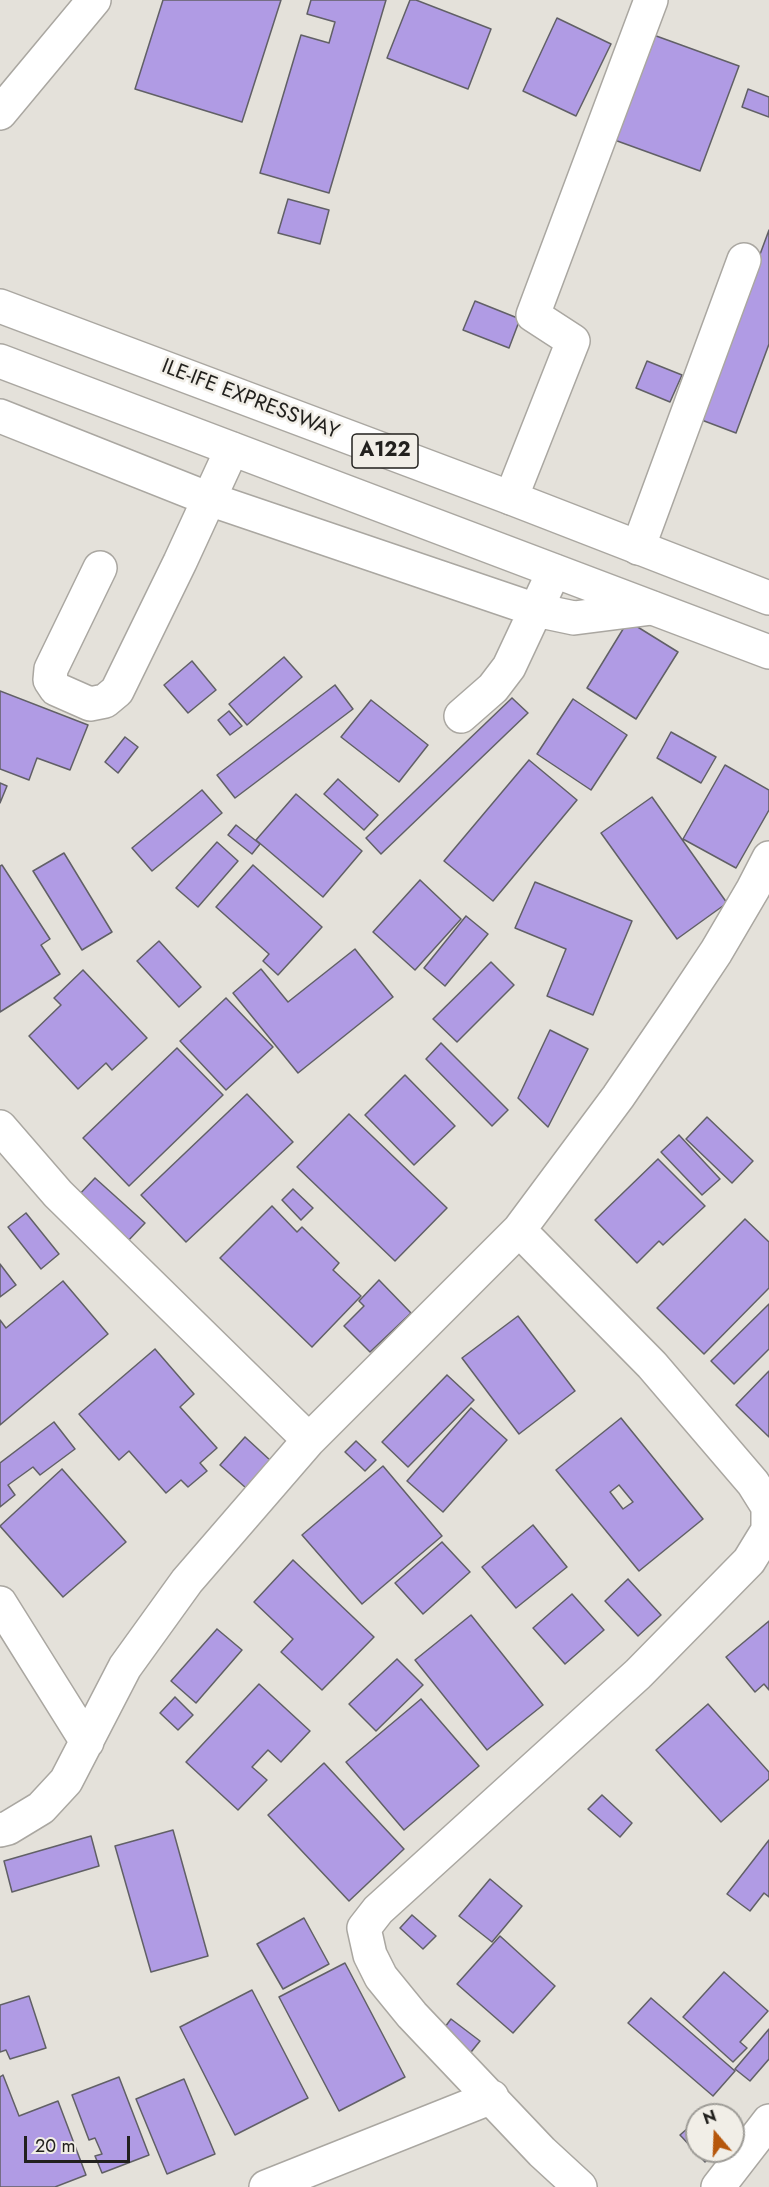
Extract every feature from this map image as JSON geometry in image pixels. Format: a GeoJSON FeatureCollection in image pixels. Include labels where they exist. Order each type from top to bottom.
{"type":"FeatureCollection","features":[{"type":"Feature","properties":{"kind":"main road"},"geometry":{"type":"LineString","coordinates":[[0,113],[94,0]]}},
{"type":"Feature","properties":{"kind":"main road"},"geometry":{"type":"LineString","coordinates":[[511,498],[573,341],[534,315],[651,0]]}},
{"type":"Feature","properties":{"kind":"main road"},"geometry":{"type":"LineString","coordinates":[[638,548],[744,260]]}},
{"type":"Feature","properties":{"kind":"main road","name":"ILE-IFE EXPRESSWAY"},"geometry":{"type":"LineString","coordinates":[[0,306],[511,498],[769,598]]}},
{"type":"Feature","properties":{"kind":"main road","name":"A122"},"geometry":{"type":"LineString","coordinates":[[0,361],[769,652]]}},
{"type":"Feature","properties":{"kind":"main road"},"geometry":{"type":"LineString","coordinates":[[0,416],[209,499],[536,610],[574,618],[652,608]]}},
{"type":"Feature","properties":{"kind":"main road"},"geometry":{"type":"LineString","coordinates":[[100,568],[51,669],[51,680],[56,689],[90,704],[105,702],[117,691],[232,449]]}},
{"type":"Feature","properties":{"kind":"main road"},"geometry":{"type":"LineString","coordinates":[[461,716],[492,688],[509,667],[554,571]]}},
{"type":"Feature","properties":{"kind":"main road"},"geometry":{"type":"LineString","coordinates":[[0,1830],[8,1828],[41,1808],[66,1781],[125,1667],[187,1581],[309,1440],[519,1230],[618,1097],[676,1012],[716,952],[769,858]]}},
{"type":"Feature","properties":{"kind":"main road"},"geometry":{"type":"LineString","coordinates":[[0,1127],[58,1194],[309,1440]]}},
{"type":"Feature","properties":{"kind":"main road"},"geometry":{"type":"LineString","coordinates":[[519,1230],[652,1365],[753,1483],[768,1507],[768,1530],[749,1561],[638,1674],[378,1910],[364,1928],[370,1955],[381,1977],[412,2015],[543,2152],[580,2187]]}},
{"type":"Feature","properties":{"kind":"main road"},"geometry":{"type":"LineString","coordinates":[[0,1603],[87,1742]]}},
{"type":"Feature","properties":{"kind":"main road"},"geometry":{"type":"LineString","coordinates":[[266,2187],[492,2097]]}},
{"type":"Feature","properties":{"kind":"main road"},"geometry":{"type":"LineString","coordinates":[[718,2187],[769,2121]]}},
{"type":"Feature","properties":{"kind":"building"},"geometry":{"type":"Polygon","coordinates":[[[163,0],[281,0],[242,122],[135,89],[163,0]]]}},
{"type":"Feature","properties":{"kind":"building"},"geometry":{"type":"Polygon","coordinates":[[[311,0],[386,0],[329,193],[260,173],[301,35],[329,43],[335,22],[307,14],[311,0]]]}},
{"type":"Feature","properties":{"kind":"building"},"geometry":{"type":"Polygon","coordinates":[[[410,0],[416,0],[491,29],[468,89],[387,58],[410,0]]]}},
{"type":"Feature","properties":{"kind":"building"},"geometry":{"type":"Polygon","coordinates":[[[557,18],[611,44],[576,116],[523,91],[557,18]]]}},
{"type":"Feature","properties":{"kind":"building"},"geometry":{"type":"Polygon","coordinates":[[[648,33],[739,66],[700,171],[609,138],[648,33]]]}},
{"type":"Feature","properties":{"kind":"building"},"geometry":{"type":"Polygon","coordinates":[[[748,89],[769,97],[769,117],[742,107],[748,89]]]}},
{"type":"Feature","properties":{"kind":"building"},"geometry":{"type":"Polygon","coordinates":[[[288,199],[329,210],[320,244],[278,233],[288,199]]]}},
{"type":"Feature","properties":{"kind":"building"},"geometry":{"type":"Polygon","coordinates":[[[769,230],[769,344],[736,433],[699,419],[769,230]]]}},
{"type":"Feature","properties":{"kind":"building"},"geometry":{"type":"Polygon","coordinates":[[[475,301],[520,319],[509,348],[463,330],[475,301]]]}},
{"type":"Feature","properties":{"kind":"building"},"geometry":{"type":"Polygon","coordinates":[[[647,361],[682,375],[670,402],[636,388],[647,361]]]}},
{"type":"Feature","properties":{"kind":"building"},"geometry":{"type":"Polygon","coordinates":[[[628,621],[678,652],[636,719],[587,688],[628,621]]]}},
{"type":"Feature","properties":{"kind":"building"},"geometry":{"type":"Polygon","coordinates":[[[284,657],[302,677],[247,725],[229,704],[284,657]]]}},
{"type":"Feature","properties":{"kind":"building"},"geometry":{"type":"Polygon","coordinates":[[[192,661],[216,690],[188,713],[164,685],[192,661]]]}},
{"type":"Feature","properties":{"kind":"building"},"geometry":{"type":"Polygon","coordinates":[[[335,685],[353,709],[235,798],[217,775],[335,685]]]}},
{"type":"Feature","properties":{"kind":"building"},"geometry":{"type":"Polygon","coordinates":[[[0,691],[88,725],[70,770],[37,758],[29,780],[0,769],[0,691]]]}},
{"type":"Feature","properties":{"kind":"building"},"geometry":{"type":"Polygon","coordinates":[[[512,698],[528,713],[381,854],[366,838],[512,698]]]}},
{"type":"Feature","properties":{"kind":"building"},"geometry":{"type":"Polygon","coordinates":[[[573,699],[627,735],[591,790],[537,754],[573,699]]]}},
{"type":"Feature","properties":{"kind":"building"},"geometry":{"type":"Polygon","coordinates":[[[371,700],[428,745],[399,782],[341,737],[371,700]]]}},
{"type":"Feature","properties":{"kind":"building"},"geometry":{"type":"Polygon","coordinates":[[[229,711],[242,726],[230,735],[218,720],[229,711]]]}},
{"type":"Feature","properties":{"kind":"building"},"geometry":{"type":"Polygon","coordinates":[[[671,732],[716,757],[701,783],[657,758],[671,732]]]}},
{"type":"Feature","properties":{"kind":"building"},"geometry":{"type":"Polygon","coordinates":[[[125,737],[138,747],[118,773],[105,762],[125,737]]]}},
{"type":"Feature","properties":{"kind":"building"},"geometry":{"type":"Polygon","coordinates":[[[529,760],[577,800],[493,901],[444,861],[529,760]]]}},
{"type":"Feature","properties":{"kind":"building"},"geometry":{"type":"Polygon","coordinates":[[[725,765],[769,790],[769,810],[736,868],[683,839],[725,765]]]}},
{"type":"Feature","properties":{"kind":"building"},"geometry":{"type":"Polygon","coordinates":[[[338,779],[378,815],[364,830],[324,794],[338,779]]]}},
{"type":"Feature","properties":{"kind":"building"},"geometry":{"type":"Polygon","coordinates":[[[0,783],[7,786],[0,803],[0,783]]]}},
{"type":"Feature","properties":{"kind":"building"},"geometry":{"type":"Polygon","coordinates":[[[202,790],[222,813],[152,871],[132,848],[202,790]]]}},
{"type":"Feature","properties":{"kind":"building"},"geometry":{"type":"Polygon","coordinates":[[[296,794],[362,851],[323,897],[256,840],[296,794]]]}},
{"type":"Feature","properties":{"kind":"building"},"geometry":{"type":"Polygon","coordinates":[[[652,797],[727,903],[677,939],[601,833],[652,797]]]}},
{"type":"Feature","properties":{"kind":"building"},"geometry":{"type":"Polygon","coordinates":[[[236,825],[260,844],[252,854],[228,835],[236,825]]]}},
{"type":"Feature","properties":{"kind":"building"},"geometry":{"type":"Polygon","coordinates":[[[217,842],[238,861],[198,907],[176,888],[217,842]]]}},
{"type":"Feature","properties":{"kind":"building"},"geometry":{"type":"Polygon","coordinates":[[[64,853],[112,932],[82,950],[33,871],[64,853]]]}},
{"type":"Feature","properties":{"kind":"building"},"geometry":{"type":"Polygon","coordinates":[[[2,865],[50,939],[41,945],[60,974],[0,1012],[0,866],[2,865]]]}},
{"type":"Feature","properties":{"kind":"building"},"geometry":{"type":"Polygon","coordinates":[[[253,865],[322,927],[278,975],[263,961],[269,954],[216,907],[253,865]]]}},
{"type":"Feature","properties":{"kind":"building"},"geometry":{"type":"Polygon","coordinates":[[[420,880],[461,919],[415,970],[373,932],[420,880]]]}},
{"type":"Feature","properties":{"kind":"building"},"geometry":{"type":"Polygon","coordinates":[[[535,882],[632,921],[593,1015],[547,996],[566,949],[515,928],[535,882]]]}},
{"type":"Feature","properties":{"kind":"building"},"geometry":{"type":"Polygon","coordinates":[[[466,916],[488,934],[445,986],[424,968],[466,916]]]}},
{"type":"Feature","properties":{"kind":"building"},"geometry":{"type":"Polygon","coordinates":[[[159,941],[201,987],[179,1007],[137,961],[159,941]]]}},
{"type":"Feature","properties":{"kind":"building"},"geometry":{"type":"Polygon","coordinates":[[[355,949],[393,997],[298,1073],[233,993],[261,969],[288,1002],[355,949]]]}},
{"type":"Feature","properties":{"kind":"building"},"geometry":{"type":"Polygon","coordinates":[[[491,962],[514,985],[457,1042],[433,1019],[491,962]]]}},
{"type":"Feature","properties":{"kind":"building"},"geometry":{"type":"Polygon","coordinates":[[[83,970],[147,1038],[112,1070],[106,1063],[78,1089],[29,1036],[61,1005],[54,998],[83,970]]]}},
{"type":"Feature","properties":{"kind":"building"},"geometry":{"type":"Polygon","coordinates":[[[226,998],[273,1047],[226,1090],[180,1041],[226,998]]]}},
{"type":"Feature","properties":{"kind":"building"},"geometry":{"type":"Polygon","coordinates":[[[550,1030],[588,1049],[548,1127],[518,1098],[550,1030]]]}},
{"type":"Feature","properties":{"kind":"building"},"geometry":{"type":"Polygon","coordinates":[[[441,1043],[508,1110],[492,1126],[426,1059],[441,1043]]]}},
{"type":"Feature","properties":{"kind":"building"},"geometry":{"type":"Polygon","coordinates":[[[177,1048],[223,1095],[129,1186],[83,1138],[177,1048]]]}},
{"type":"Feature","properties":{"kind":"building"},"geometry":{"type":"Polygon","coordinates":[[[405,1075],[455,1126],[414,1165],[365,1115],[405,1075]]]}},
{"type":"Feature","properties":{"kind":"building"},"geometry":{"type":"Polygon","coordinates":[[[247,1094],[293,1142],[186,1242],[141,1195],[247,1094]]]}},
{"type":"Feature","properties":{"kind":"building"},"geometry":{"type":"Polygon","coordinates":[[[349,1114],[447,1208],[395,1261],[297,1167],[349,1114]]]}},
{"type":"Feature","properties":{"kind":"building"},"geometry":{"type":"Polygon","coordinates":[[[707,1117],[753,1161],[732,1183],[686,1139],[707,1117]]]}},
{"type":"Feature","properties":{"kind":"building"},"geometry":{"type":"Polygon","coordinates":[[[679,1135],[720,1179],[702,1195],[661,1152],[679,1135]]]}},
{"type":"Feature","properties":{"kind":"building"},"geometry":{"type":"Polygon","coordinates":[[[658,1159],[705,1206],[663,1245],[659,1241],[637,1263],[595,1220],[658,1159]]]}},
{"type":"Feature","properties":{"kind":"building"},"geometry":{"type":"Polygon","coordinates":[[[95,1178],[145,1223],[126,1243],[76,1198],[95,1178]]]}},
{"type":"Feature","properties":{"kind":"building"},"geometry":{"type":"Polygon","coordinates":[[[293,1189],[313,1208],[301,1220],[282,1200],[293,1189]]]}},
{"type":"Feature","properties":{"kind":"building"},"geometry":{"type":"Polygon","coordinates":[[[272,1206],[297,1232],[302,1227],[339,1263],[333,1270],[361,1296],[312,1347],[220,1258],[272,1206]]]}},
{"type":"Feature","properties":{"kind":"building"},"geometry":{"type":"Polygon","coordinates":[[[26,1213],[59,1254],[41,1269],[8,1227],[26,1213]]]}},
{"type":"Feature","properties":{"kind":"building"},"geometry":{"type":"Polygon","coordinates":[[[745,1219],[769,1242],[769,1288],[704,1354],[657,1308],[745,1219]]]}},
{"type":"Feature","properties":{"kind":"building"},"geometry":{"type":"Polygon","coordinates":[[[0,1264],[16,1285],[0,1297],[0,1264]]]}},
{"type":"Feature","properties":{"kind":"building"},"geometry":{"type":"Polygon","coordinates":[[[379,1280],[411,1313],[370,1352],[344,1326],[364,1306],[359,1301],[379,1280]]]}},
{"type":"Feature","properties":{"kind":"building"},"geometry":{"type":"Polygon","coordinates":[[[63,1281],[108,1334],[0,1425],[0,1320],[6,1328],[63,1281]]]}},
{"type":"Feature","properties":{"kind":"building"},"geometry":{"type":"Polygon","coordinates":[[[769,1304],[769,1349],[734,1384],[711,1361],[769,1304]]]}},
{"type":"Feature","properties":{"kind":"building"},"geometry":{"type":"Polygon","coordinates":[[[518,1316],[575,1391],[519,1434],[462,1358],[518,1316]]]}},
{"type":"Feature","properties":{"kind":"building"},"geometry":{"type":"Polygon","coordinates":[[[155,1349],[194,1394],[180,1407],[217,1448],[200,1463],[207,1471],[188,1487],[181,1480],[166,1493],[129,1451],[119,1460],[79,1414],[155,1349]]]}},
{"type":"Feature","properties":{"kind":"building"},"geometry":{"type":"Polygon","coordinates":[[[769,1371],[769,1437],[736,1405],[769,1371]]]}},
{"type":"Feature","properties":{"kind":"building"},"geometry":{"type":"Polygon","coordinates":[[[447,1375],[474,1400],[408,1467],[382,1442],[447,1375]]]}},
{"type":"Feature","properties":{"kind":"building"},"geometry":{"type":"Polygon","coordinates":[[[471,1408],[507,1440],[443,1512],[407,1481],[471,1408]]]}},
{"type":"Feature","properties":{"kind":"building"},"geometry":{"type":"Polygon","coordinates":[[[621,1418],[703,1519],[639,1571],[556,1470],[621,1418]],[[619,1485],[610,1492],[623,1509],[633,1502],[619,1485]]]}},
{"type":"Feature","properties":{"kind":"building"},"geometry":{"type":"Polygon","coordinates":[[[54,1422],[75,1449],[40,1475],[33,1467],[8,1485],[15,1495],[0,1507],[0,1463],[54,1422]]]}},
{"type":"Feature","properties":{"kind":"building"},"geometry":{"type":"Polygon","coordinates":[[[245,1437],[271,1461],[246,1488],[220,1465],[245,1437]]]}},
{"type":"Feature","properties":{"kind":"building"},"geometry":{"type":"Polygon","coordinates":[[[356,1441],[376,1460],[365,1471],[345,1452],[356,1441]]]}},
{"type":"Feature","properties":{"kind":"building"},"geometry":{"type":"Polygon","coordinates":[[[383,1466],[442,1536],[362,1604],[302,1535],[383,1466]]]}},
{"type":"Feature","properties":{"kind":"building"},"geometry":{"type":"Polygon","coordinates":[[[62,1469],[126,1542],[63,1597],[0,1526],[62,1469]]]}},
{"type":"Feature","properties":{"kind":"building"},"geometry":{"type":"Polygon","coordinates":[[[533,1525],[567,1567],[516,1608],[482,1567],[533,1525]]]}},
{"type":"Feature","properties":{"kind":"building"},"geometry":{"type":"Polygon","coordinates":[[[442,1542],[470,1572],[423,1614],[395,1583],[442,1542]]]}},
{"type":"Feature","properties":{"kind":"building"},"geometry":{"type":"Polygon","coordinates":[[[293,1560],[374,1637],[322,1690],[281,1652],[293,1639],[254,1602],[293,1560]]]}},
{"type":"Feature","properties":{"kind":"building"},"geometry":{"type":"Polygon","coordinates":[[[628,1579],[661,1615],[638,1636],[605,1601],[628,1579]]]}},
{"type":"Feature","properties":{"kind":"building"},"geometry":{"type":"Polygon","coordinates":[[[572,1594],[604,1630],[565,1664],[533,1628],[572,1594]]]}},
{"type":"Feature","properties":{"kind":"building"},"geometry":{"type":"Polygon","coordinates":[[[471,1615],[543,1705],[487,1750],[415,1660],[471,1615]]]}},
{"type":"Feature","properties":{"kind":"building"},"geometry":{"type":"Polygon","coordinates":[[[769,1621],[769,1690],[764,1684],[755,1692],[726,1657],[769,1621]]]}},
{"type":"Feature","properties":{"kind":"building"},"geometry":{"type":"Polygon","coordinates":[[[217,1629],[242,1650],[196,1703],[171,1681],[217,1629]]]}},
{"type":"Feature","properties":{"kind":"building"},"geometry":{"type":"Polygon","coordinates":[[[397,1659],[423,1685],[376,1731],[349,1704],[397,1659]]]}},
{"type":"Feature","properties":{"kind":"building"},"geometry":{"type":"Polygon","coordinates":[[[259,1684],[310,1731],[281,1762],[268,1750],[252,1767],[267,1780],[238,1810],[186,1762],[259,1684]]]}},
{"type":"Feature","properties":{"kind":"building"},"geometry":{"type":"Polygon","coordinates":[[[175,1697],[193,1715],[178,1730],[160,1713],[175,1697]]]}},
{"type":"Feature","properties":{"kind":"building"},"geometry":{"type":"Polygon","coordinates":[[[421,1699],[479,1766],[404,1830],[346,1762],[421,1699]]]}},
{"type":"Feature","properties":{"kind":"building"},"geometry":{"type":"Polygon","coordinates":[[[708,1704],[769,1772],[769,1779],[721,1822],[656,1750],[708,1704]]]}},
{"type":"Feature","properties":{"kind":"building"},"geometry":{"type":"Polygon","coordinates":[[[324,1763],[404,1849],[349,1901],[268,1815],[324,1763]]]}},
{"type":"Feature","properties":{"kind":"building"},"geometry":{"type":"Polygon","coordinates":[[[602,1795],[632,1823],[620,1837],[588,1809],[602,1795]]]}},
{"type":"Feature","properties":{"kind":"building"},"geometry":{"type":"Polygon","coordinates":[[[173,1830],[208,1956],[151,1972],[115,1846],[173,1830]]]}},
{"type":"Feature","properties":{"kind":"building"},"geometry":{"type":"Polygon","coordinates":[[[91,1836],[99,1866],[12,1892],[4,1861],[91,1836]]]}},
{"type":"Feature","properties":{"kind":"building"},"geometry":{"type":"Polygon","coordinates":[[[769,1840],[769,1897],[764,1893],[750,1911],[727,1894],[769,1840]]]}},
{"type":"Feature","properties":{"kind":"building"},"geometry":{"type":"Polygon","coordinates":[[[490,1879],[522,1906],[492,1942],[459,1916],[490,1879]]]}},
{"type":"Feature","properties":{"kind":"building"},"geometry":{"type":"Polygon","coordinates":[[[412,1915],[436,1936],[423,1949],[400,1928],[412,1915]]]}},
{"type":"Feature","properties":{"kind":"building"},"geometry":{"type":"Polygon","coordinates":[[[304,1918],[329,1964],[283,1989],[257,1944],[304,1918]]]}},
{"type":"Feature","properties":{"kind":"building"},"geometry":{"type":"Polygon","coordinates":[[[500,1936],[555,1986],[513,2033],[457,1984],[500,1936]]]}},
{"type":"Feature","properties":{"kind":"building"},"geometry":{"type":"Polygon","coordinates":[[[345,1963],[405,2077],[339,2111],[279,1997],[345,1963]]]}},
{"type":"Feature","properties":{"kind":"building"},"geometry":{"type":"Polygon","coordinates":[[[724,1972],[768,2011],[740,2042],[747,2048],[733,2062],[683,2017],[724,1972]]]}},
{"type":"Feature","properties":{"kind":"building"},"geometry":{"type":"Polygon","coordinates":[[[252,1990],[308,2098],[235,2135],[180,2027],[252,1990]]]}},
{"type":"Feature","properties":{"kind":"building"},"geometry":{"type":"Polygon","coordinates":[[[29,1996],[46,2048],[10,2059],[6,2050],[0,2052],[0,2005],[29,1996]]]}},
{"type":"Feature","properties":{"kind":"building"},"geometry":{"type":"Polygon","coordinates":[[[651,1998],[735,2071],[713,2096],[628,2023],[651,1998]]]}},
{"type":"Feature","properties":{"kind":"building"},"geometry":{"type":"Polygon","coordinates":[[[451,2019],[480,2041],[467,2057],[439,2035],[451,2019]]]}},
{"type":"Feature","properties":{"kind":"building"},"geometry":{"type":"Polygon","coordinates":[[[769,2029],[769,2059],[750,2081],[735,2069],[769,2029]]]}},
{"type":"Feature","properties":{"kind":"building"},"geometry":{"type":"Polygon","coordinates":[[[3,2075],[19,2116],[58,2101],[86,2175],[55,2187],[0,2187],[0,2077],[3,2075]]]}},
{"type":"Feature","properties":{"kind":"building"},"geometry":{"type":"Polygon","coordinates":[[[119,2077],[149,2155],[102,2173],[95,2156],[102,2154],[95,2138],[89,2140],[72,2095],[119,2077]]]}},
{"type":"Feature","properties":{"kind":"building"},"geometry":{"type":"Polygon","coordinates":[[[184,2079],[215,2154],[167,2174],[136,2099],[184,2079]]]}},
{"type":"Feature","properties":{"kind":"building"},"geometry":{"type":"Polygon","coordinates":[[[685,2131],[685,2140],[680,2135],[685,2131]]]}}]}
